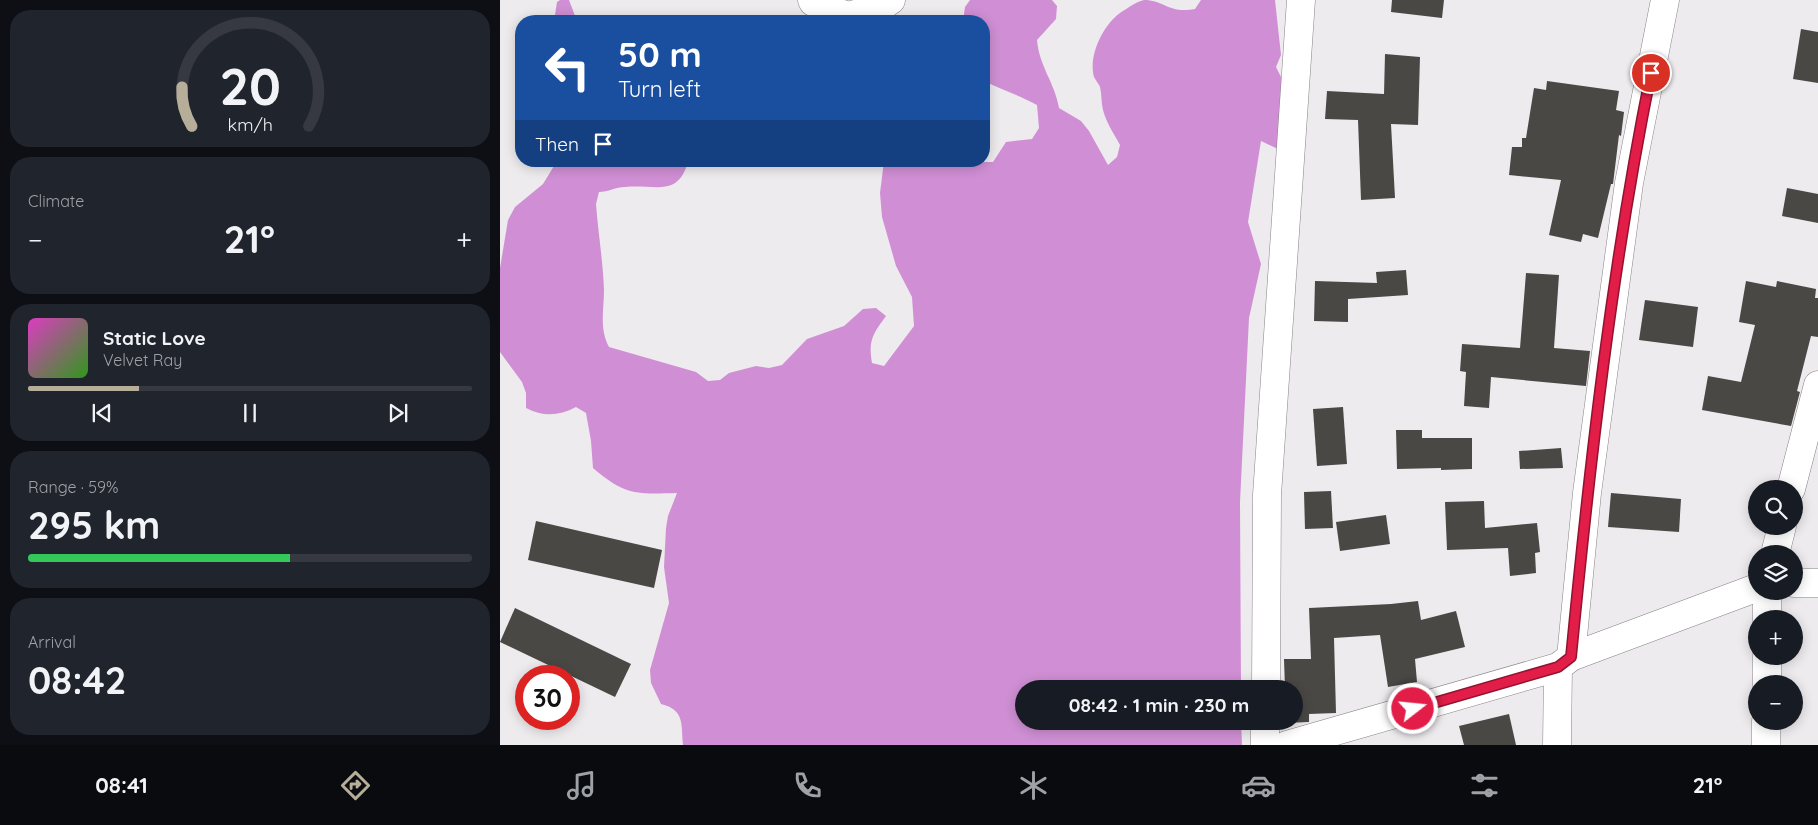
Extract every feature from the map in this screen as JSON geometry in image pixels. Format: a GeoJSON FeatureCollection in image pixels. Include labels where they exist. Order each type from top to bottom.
{"type":"FeatureCollection","features":[{"type":"Feature","properties":{"kind":"street"},"geometry":{"type":"LineString","coordinates":[[812,0],[845,15]]}},
{"type":"Feature","properties":{"kind":"street"},"geometry":{"type":"LineString","coordinates":[[851,15],[880,8],[891,0]]}},
{"type":"Feature","properties":{"kind":"street"},"geometry":{"type":"LineString","coordinates":[[1266,680],[1267,495],[1301,0]]}},
{"type":"Feature","properties":{"kind":"street"},"geometry":{"type":"LineString","coordinates":[[1557,745],[1564,662],[1629,183],[1665,0]]}},
{"type":"Feature","properties":{"kind":"street"},"geometry":{"type":"LineString","coordinates":[[1793,480],[1818,385]]}},
{"type":"Feature","properties":{"kind":"street"},"geometry":{"type":"LineString","coordinates":[[1803,583],[1818,583]]}},
{"type":"Feature","properties":{"kind":"street"},"geometry":{"type":"LineString","coordinates":[[1287,745],[1564,662],[1748,591]]}},
{"type":"Feature","properties":{"kind":"street"},"geometry":{"type":"LineString","coordinates":[[1265,730],[1265,745]]}},
{"type":"Feature","properties":{"kind":"street"},"geometry":{"type":"LineString","coordinates":[[1766,730],[1766,745]]}},
{"type":"Feature","properties":{"kind":"shaded area"},"geometry":{"type":"Polygon","coordinates":[[[569,0],[575,15],[555,15],[557,2],[569,0]]]}},
{"type":"Feature","properties":{"kind":"shaded area"},"geometry":{"type":"Polygon","coordinates":[[[970,0],[1052,0],[1057,6],[1056,19],[1037,40],[1041,58],[1059,108],[1081,121],[1089,131],[1108,165],[1117,157],[1120,145],[1104,114],[1100,87],[1094,77],[1093,60],[1098,42],[1114,18],[1132,5],[1144,0],[1157,2],[1179,10],[1186,10],[1195,9],[1201,0],[1275,0],[1281,55],[1276,67],[1288,91],[1280,150],[1261,141],[1248,222],[1261,264],[1249,318],[1240,502],[1241,680],[1015,680],[1015,730],[1241,730],[1242,745],[683,745],[678,714],[661,704],[651,683],[650,670],[669,603],[664,567],[666,528],[668,516],[677,493],[641,493],[632,491],[614,484],[593,468],[586,413],[576,407],[557,414],[539,413],[526,408],[526,393],[522,382],[500,352],[500,268],[508,220],[515,207],[543,184],[553,167],[686,167],[684,173],[672,185],[664,187],[622,187],[599,192],[596,204],[604,290],[603,326],[609,347],[696,372],[708,381],[720,380],[729,373],[756,366],[769,368],[782,365],[807,339],[844,326],[863,309],[876,308],[886,316],[871,343],[872,363],[884,366],[914,326],[912,297],[896,266],[882,217],[880,193],[883,167],[990,167],[990,162],[993,162],[1006,142],[1032,139],[1039,128],[1037,105],[990,84],[990,15],[964,15],[965,7],[970,0]]]}},
{"type":"Feature","properties":{"kind":"building"},"geometry":{"type":"Polygon","coordinates":[[[1392,0],[1444,0],[1442,18],[1391,12],[1392,0]]]}},
{"type":"Feature","properties":{"kind":"building"},"geometry":{"type":"Polygon","coordinates":[[[1801,29],[1818,32],[1818,83],[1793,79],[1801,29]]]}},
{"type":"Feature","properties":{"kind":"building"},"geometry":{"type":"Polygon","coordinates":[[[1385,54],[1420,57],[1418,125],[1391,124],[1395,198],[1361,200],[1358,120],[1325,119],[1327,91],[1384,94],[1385,54]]]}},
{"type":"Feature","properties":{"kind":"building"},"geometry":{"type":"Polygon","coordinates":[[[1547,81],[1619,91],[1616,110],[1624,112],[1621,136],[1619,135],[1613,184],[1611,184],[1598,238],[1583,234],[1581,242],[1549,235],[1561,180],[1509,175],[1512,147],[1522,147],[1522,138],[1526,138],[1534,88],[1546,90],[1547,81]]]}},
{"type":"Feature","properties":{"kind":"building"},"geometry":{"type":"Polygon","coordinates":[[[1787,188],[1818,194],[1818,223],[1782,216],[1787,188]]]}},
{"type":"Feature","properties":{"kind":"building"},"geometry":{"type":"Polygon","coordinates":[[[1406,270],[1408,295],[1348,299],[1348,322],[1314,321],[1315,281],[1377,283],[1376,272],[1406,270]]]}},
{"type":"Feature","properties":{"kind":"building"},"geometry":{"type":"Polygon","coordinates":[[[1526,273],[1559,275],[1554,348],[1590,351],[1586,386],[1491,377],[1489,408],[1464,406],[1466,372],[1460,371],[1462,344],[1520,348],[1526,273]]]}},
{"type":"Feature","properties":{"kind":"building"},"geometry":{"type":"Polygon","coordinates":[[[1746,281],[1776,287],[1777,281],[1816,289],[1815,298],[1818,298],[1818,337],[1811,336],[1797,391],[1800,392],[1791,426],[1702,410],[1708,376],[1741,382],[1755,325],[1739,322],[1746,281]]]}},
{"type":"Feature","properties":{"kind":"building"},"geometry":{"type":"Polygon","coordinates":[[[1645,300],[1698,307],[1693,347],[1639,340],[1645,300]]]}},
{"type":"Feature","properties":{"kind":"building"},"geometry":{"type":"Polygon","coordinates":[[[1343,407],[1347,464],[1317,466],[1313,409],[1343,407]]]}},
{"type":"Feature","properties":{"kind":"building"},"geometry":{"type":"Polygon","coordinates":[[[1396,430],[1422,430],[1422,438],[1472,438],[1472,469],[1397,469],[1396,430]]]}},
{"type":"Feature","properties":{"kind":"building"},"geometry":{"type":"Polygon","coordinates":[[[1561,448],[1563,468],[1520,469],[1519,451],[1561,448]]]}},
{"type":"Feature","properties":{"kind":"building"},"geometry":{"type":"Polygon","coordinates":[[[1331,491],[1333,528],[1305,529],[1304,492],[1331,491]]]}},
{"type":"Feature","properties":{"kind":"building"},"geometry":{"type":"Polygon","coordinates":[[[1611,493],[1681,499],[1679,532],[1608,527],[1611,493]]]}},
{"type":"Feature","properties":{"kind":"building"},"geometry":{"type":"Polygon","coordinates":[[[1484,501],[1485,528],[1537,523],[1540,552],[1535,553],[1536,573],[1510,576],[1508,548],[1447,550],[1445,502],[1484,501]]]}},
{"type":"Feature","properties":{"kind":"building"},"geometry":{"type":"Polygon","coordinates":[[[1386,515],[1390,544],[1340,551],[1336,522],[1386,515]]]}},
{"type":"Feature","properties":{"kind":"building"},"geometry":{"type":"Polygon","coordinates":[[[536,521],[662,550],[654,588],[528,560],[536,521]]]}},
{"type":"Feature","properties":{"kind":"building"},"geometry":{"type":"Polygon","coordinates":[[[1418,601],[1421,620],[1456,611],[1465,647],[1415,659],[1417,682],[1388,687],[1380,635],[1334,638],[1336,713],[1309,714],[1309,722],[1303,722],[1303,680],[1285,680],[1284,659],[1311,659],[1309,608],[1418,601]]]}},
{"type":"Feature","properties":{"kind":"building"},"geometry":{"type":"Polygon","coordinates":[[[515,608],[631,664],[615,697],[580,680],[580,665],[548,665],[500,642],[515,608]]]}},
{"type":"Feature","properties":{"kind":"building"},"geometry":{"type":"Polygon","coordinates":[[[1509,714],[1516,745],[1464,745],[1459,726],[1509,714]]]}},
{"type":"Feature","properties":{"kind":"route"},"geometry":{"type":"LineString","coordinates":[[1413,709],[1558,667],[1571,657],[1587,493],[1629,183],[1651,73]]}}]}
